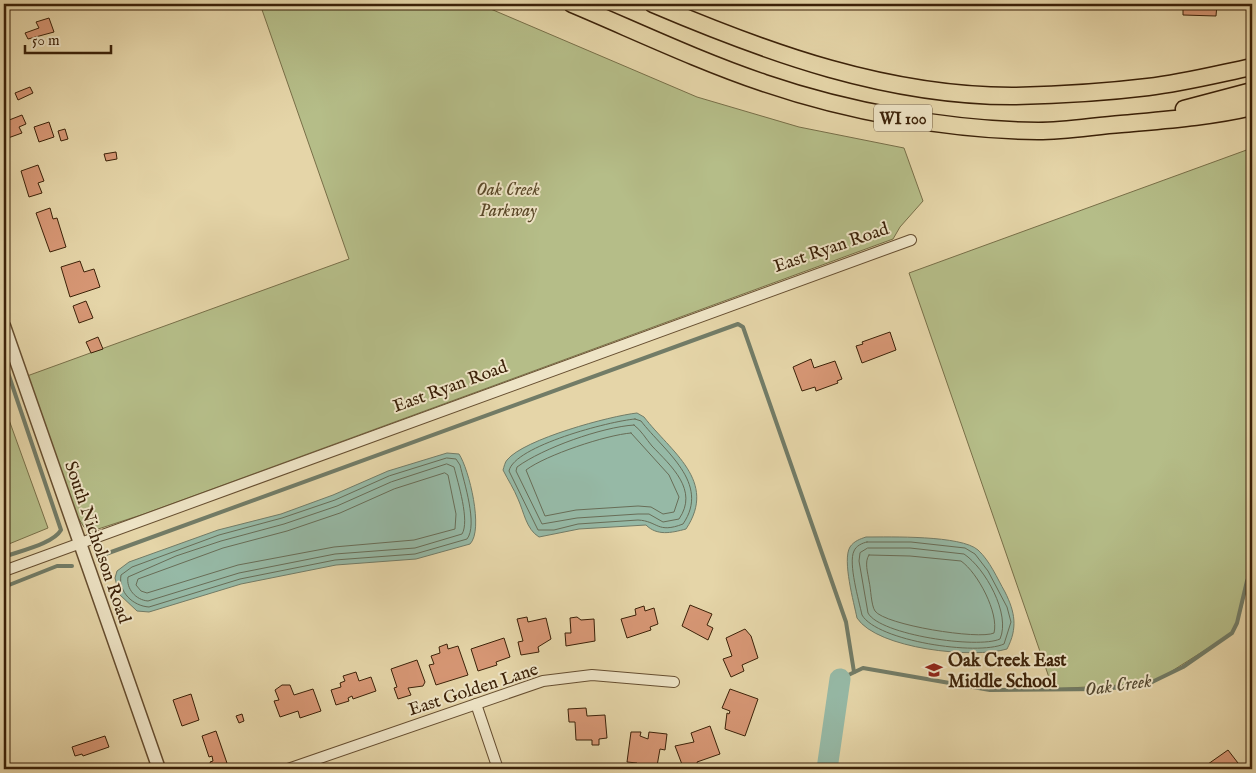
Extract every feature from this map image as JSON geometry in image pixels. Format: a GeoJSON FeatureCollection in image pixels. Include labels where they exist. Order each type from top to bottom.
{"type":"FeatureCollection","features":[{"type":"Feature","properties":{"kind":"main road","name":"WI 100"},"geometry":{"type":"LineString","coordinates":[[572,4],[711,64],[764,83],[821,100],[884,115],[931,122],[1039,131],[1225,112],[1252,106]]}},
{"type":"Feature","properties":{"kind":"main road","name":"WI 100"},"geometry":{"type":"LineString","coordinates":[[653,4],[724,34],[808,63],[874,79],[939,90],[1016,96],[1149,87],[1252,67]]}},
{"type":"Feature","properties":{"kind":"main road"},"geometry":{"type":"LineString","coordinates":[[1126,123],[1252,91]]}},
{"type":"Feature","properties":{"kind":"street","name":"East Ryan Road"},"geometry":{"type":"LineString","coordinates":[[4,571],[911,240]]}},
{"type":"Feature","properties":{"kind":"street","name":"South Nicholson Road"},"geometry":{"type":"LineString","coordinates":[[4,326],[159,769]]}},
{"type":"Feature","properties":{"kind":"street","name":"East Golden Lane"},"geometry":{"type":"LineString","coordinates":[[288,769],[543,681],[592,675],[674,682]]}},
{"type":"Feature","properties":{"kind":"street"},"geometry":{"type":"LineString","coordinates":[[476,704],[498,769]]}},
{"type":"Feature","properties":{"kind":"green space","name":"Oak Creek Parkway"},"geometry":{"type":"Polygon","coordinates":[[[260,4],[479,4],[697,97],[799,127],[904,148],[923,201],[900,227],[893,239],[144,514],[92,531],[84,527],[77,516],[27,376],[349,259],[260,4]]]}},
{"type":"Feature","properties":{"kind":"green space"},"geometry":{"type":"Polygon","coordinates":[[[1252,148],[1252,569],[1239,618],[1232,633],[1153,683],[1053,689],[909,273],[1252,148]]]}},
{"type":"Feature","properties":{"kind":"green space"},"geometry":{"type":"Polygon","coordinates":[[[4,406],[48,528],[4,546],[4,406]]]}},
{"type":"Feature","properties":{"kind":"water"},"geometry":{"type":"Polygon","coordinates":[[[637,413],[644,417],[678,455],[694,482],[697,496],[694,512],[686,529],[660,532],[646,525],[579,529],[539,537],[535,534],[528,525],[503,470],[507,460],[516,452],[548,437],[588,424],[637,413]]]}},
{"type":"Feature","properties":{"kind":"water"},"geometry":{"type":"Polygon","coordinates":[[[447,453],[459,454],[471,485],[476,526],[474,537],[470,544],[416,559],[336,565],[241,584],[149,612],[137,611],[119,594],[115,578],[117,571],[129,562],[218,530],[281,514],[333,495],[388,471],[447,453]]]}},
{"type":"Feature","properties":{"kind":"water"},"geometry":{"type":"Polygon","coordinates":[[[866,537],[941,539],[969,545],[978,550],[993,570],[1011,606],[1014,627],[1007,649],[972,653],[927,649],[884,637],[868,629],[857,618],[849,582],[847,561],[850,547],[859,539],[866,537]]]}},
{"type":"Feature","properties":{"kind":"building"},"geometry":{"type":"Polygon","coordinates":[[[1183,4],[1217,4],[1216,16],[1183,15],[1183,4]]]}},
{"type":"Feature","properties":{"kind":"building"},"geometry":{"type":"Polygon","coordinates":[[[49,18],[54,32],[28,39],[25,33],[39,28],[36,22],[49,18]]]}},
{"type":"Feature","properties":{"kind":"building"},"geometry":{"type":"Polygon","coordinates":[[[30,87],[33,93],[18,100],[15,93],[30,87]]]}},
{"type":"Feature","properties":{"kind":"building"},"geometry":{"type":"Polygon","coordinates":[[[22,115],[26,124],[19,127],[22,133],[8,138],[4,122],[22,115]]]}},
{"type":"Feature","properties":{"kind":"building"},"geometry":{"type":"Polygon","coordinates":[[[49,122],[54,137],[39,142],[34,127],[49,122]]]}},
{"type":"Feature","properties":{"kind":"building"},"geometry":{"type":"Polygon","coordinates":[[[65,129],[68,139],[61,141],[58,131],[65,129]]]}},
{"type":"Feature","properties":{"kind":"building"},"geometry":{"type":"Polygon","coordinates":[[[116,152],[117,159],[106,161],[104,154],[116,152]]]}},
{"type":"Feature","properties":{"kind":"building"},"geometry":{"type":"Polygon","coordinates":[[[38,165],[44,181],[38,183],[42,193],[29,197],[21,171],[38,165]]]}},
{"type":"Feature","properties":{"kind":"building"},"geometry":{"type":"Polygon","coordinates":[[[50,208],[53,219],[57,218],[66,247],[50,252],[36,213],[50,208]]]}},
{"type":"Feature","properties":{"kind":"building"},"geometry":{"type":"Polygon","coordinates":[[[80,261],[84,272],[94,269],[100,287],[70,297],[61,267],[80,261]]]}},
{"type":"Feature","properties":{"kind":"building"},"geometry":{"type":"Polygon","coordinates":[[[86,301],[93,318],[79,323],[73,306],[86,301]]]}},
{"type":"Feature","properties":{"kind":"building"},"geometry":{"type":"Polygon","coordinates":[[[890,332],[896,350],[862,363],[856,346],[890,332]]]}},
{"type":"Feature","properties":{"kind":"building"},"geometry":{"type":"Polygon","coordinates":[[[98,337],[103,349],[91,353],[86,342],[98,337]]]}},
{"type":"Feature","properties":{"kind":"building"},"geometry":{"type":"Polygon","coordinates":[[[811,359],[814,368],[835,361],[842,379],[837,381],[838,383],[816,391],[815,387],[802,391],[793,367],[811,359]]]}},
{"type":"Feature","properties":{"kind":"building"},"geometry":{"type":"Polygon","coordinates":[[[690,605],[712,614],[707,625],[713,628],[708,640],[682,626],[690,605]]]}},
{"type":"Feature","properties":{"kind":"building"},"geometry":{"type":"Polygon","coordinates":[[[644,606],[645,611],[654,608],[658,624],[650,627],[651,630],[627,638],[621,619],[636,615],[635,609],[644,606]]]}},
{"type":"Feature","properties":{"kind":"building"},"geometry":{"type":"Polygon","coordinates":[[[527,617],[528,622],[546,618],[551,639],[538,647],[539,652],[521,655],[518,642],[523,641],[517,619],[527,617]]]}},
{"type":"Feature","properties":{"kind":"building"},"geometry":{"type":"Polygon","coordinates":[[[577,617],[581,620],[594,619],[595,641],[566,646],[565,633],[571,633],[570,618],[577,617]]]}},
{"type":"Feature","properties":{"kind":"building"},"geometry":{"type":"Polygon","coordinates":[[[745,629],[751,636],[758,658],[742,665],[744,671],[731,677],[723,659],[732,656],[726,638],[745,629]]]}},
{"type":"Feature","properties":{"kind":"building"},"geometry":{"type":"Polygon","coordinates":[[[504,638],[510,657],[496,662],[497,665],[478,671],[471,649],[504,638]]]}},
{"type":"Feature","properties":{"kind":"building"},"geometry":{"type":"Polygon","coordinates":[[[447,644],[448,649],[458,646],[468,675],[436,685],[429,665],[434,664],[431,656],[440,653],[439,647],[447,644]]]}},
{"type":"Feature","properties":{"kind":"building"},"geometry":{"type":"Polygon","coordinates":[[[417,660],[425,682],[423,686],[408,688],[411,695],[398,699],[394,688],[397,687],[391,669],[417,660]]]}},
{"type":"Feature","properties":{"kind":"building"},"geometry":{"type":"Polygon","coordinates":[[[356,672],[359,681],[371,677],[376,691],[353,699],[352,696],[348,698],[349,701],[336,705],[331,690],[341,687],[340,683],[345,681],[343,676],[356,672]]]}},
{"type":"Feature","properties":{"kind":"building"},"geometry":{"type":"Polygon","coordinates":[[[282,685],[290,685],[294,695],[313,689],[321,711],[300,718],[298,711],[280,717],[274,701],[279,700],[275,690],[282,685]]]}},
{"type":"Feature","properties":{"kind":"building"},"geometry":{"type":"Polygon","coordinates":[[[730,689],[758,699],[745,736],[725,729],[727,713],[729,714],[730,711],[722,708],[730,689]]]}},
{"type":"Feature","properties":{"kind":"building"},"geometry":{"type":"Polygon","coordinates":[[[191,694],[199,720],[182,726],[173,700],[191,694]]]}},
{"type":"Feature","properties":{"kind":"building"},"geometry":{"type":"Polygon","coordinates":[[[586,708],[587,716],[605,715],[607,738],[599,739],[599,745],[592,745],[592,740],[576,740],[575,722],[569,722],[568,709],[586,708]]]}},
{"type":"Feature","properties":{"kind":"building"},"geometry":{"type":"Polygon","coordinates":[[[242,714],[244,721],[239,723],[236,716],[242,714]]]}},
{"type":"Feature","properties":{"kind":"building"},"geometry":{"type":"Polygon","coordinates":[[[710,726],[720,754],[697,762],[698,766],[691,769],[689,765],[683,767],[675,746],[694,742],[691,733],[710,726]]]}},
{"type":"Feature","properties":{"kind":"building"},"geometry":{"type":"Polygon","coordinates":[[[216,731],[229,769],[213,769],[210,762],[213,761],[212,756],[209,757],[202,736],[216,731]]]}},
{"type":"Feature","properties":{"kind":"building"},"geometry":{"type":"Polygon","coordinates":[[[631,732],[641,732],[640,736],[648,739],[649,732],[667,734],[665,750],[660,749],[657,766],[647,765],[646,769],[636,769],[637,763],[627,762],[631,732]]]}},
{"type":"Feature","properties":{"kind":"building"},"geometry":{"type":"Polygon","coordinates":[[[105,736],[109,747],[83,756],[82,754],[75,756],[72,747],[105,736]]]}},
{"type":"Feature","properties":{"kind":"building"},"geometry":{"type":"Polygon","coordinates":[[[1228,750],[1238,763],[1234,766],[1236,769],[1201,769],[1228,750]]]}},
{"type":"Feature","properties":{"kind":"waterway"},"geometry":{"type":"LineString","coordinates":[[103,555],[738,324],[743,327],[846,622],[854,672]]}},
{"type":"Feature","properties":{"kind":"waterway"},"geometry":{"type":"LineString","coordinates":[[4,361],[61,530],[57,535],[43,543],[4,557]]}},
{"type":"Feature","properties":{"kind":"waterway"},"geometry":{"type":"LineString","coordinates":[[4,587],[57,566],[72,566]]}},
{"type":"Feature","properties":{"kind":"waterway","name":"Oak Creek"},"geometry":{"type":"LineString","coordinates":[[840,679],[863,668],[990,690],[1105,689],[1150,683],[1183,667],[1232,633],[1237,623],[1247,581],[1252,571]]}},
{"type":"Feature","properties":{"kind":"waterway","name":"Oak Creek"},"geometry":{"type":"LineString","coordinates":[[827,769],[840,679]]}},
{"type":"Feature","properties":{"kind":"place","name":"Oak Creek East Middle School"},"geometry":{"type":"Point","coordinates":[934,670]}}]}
